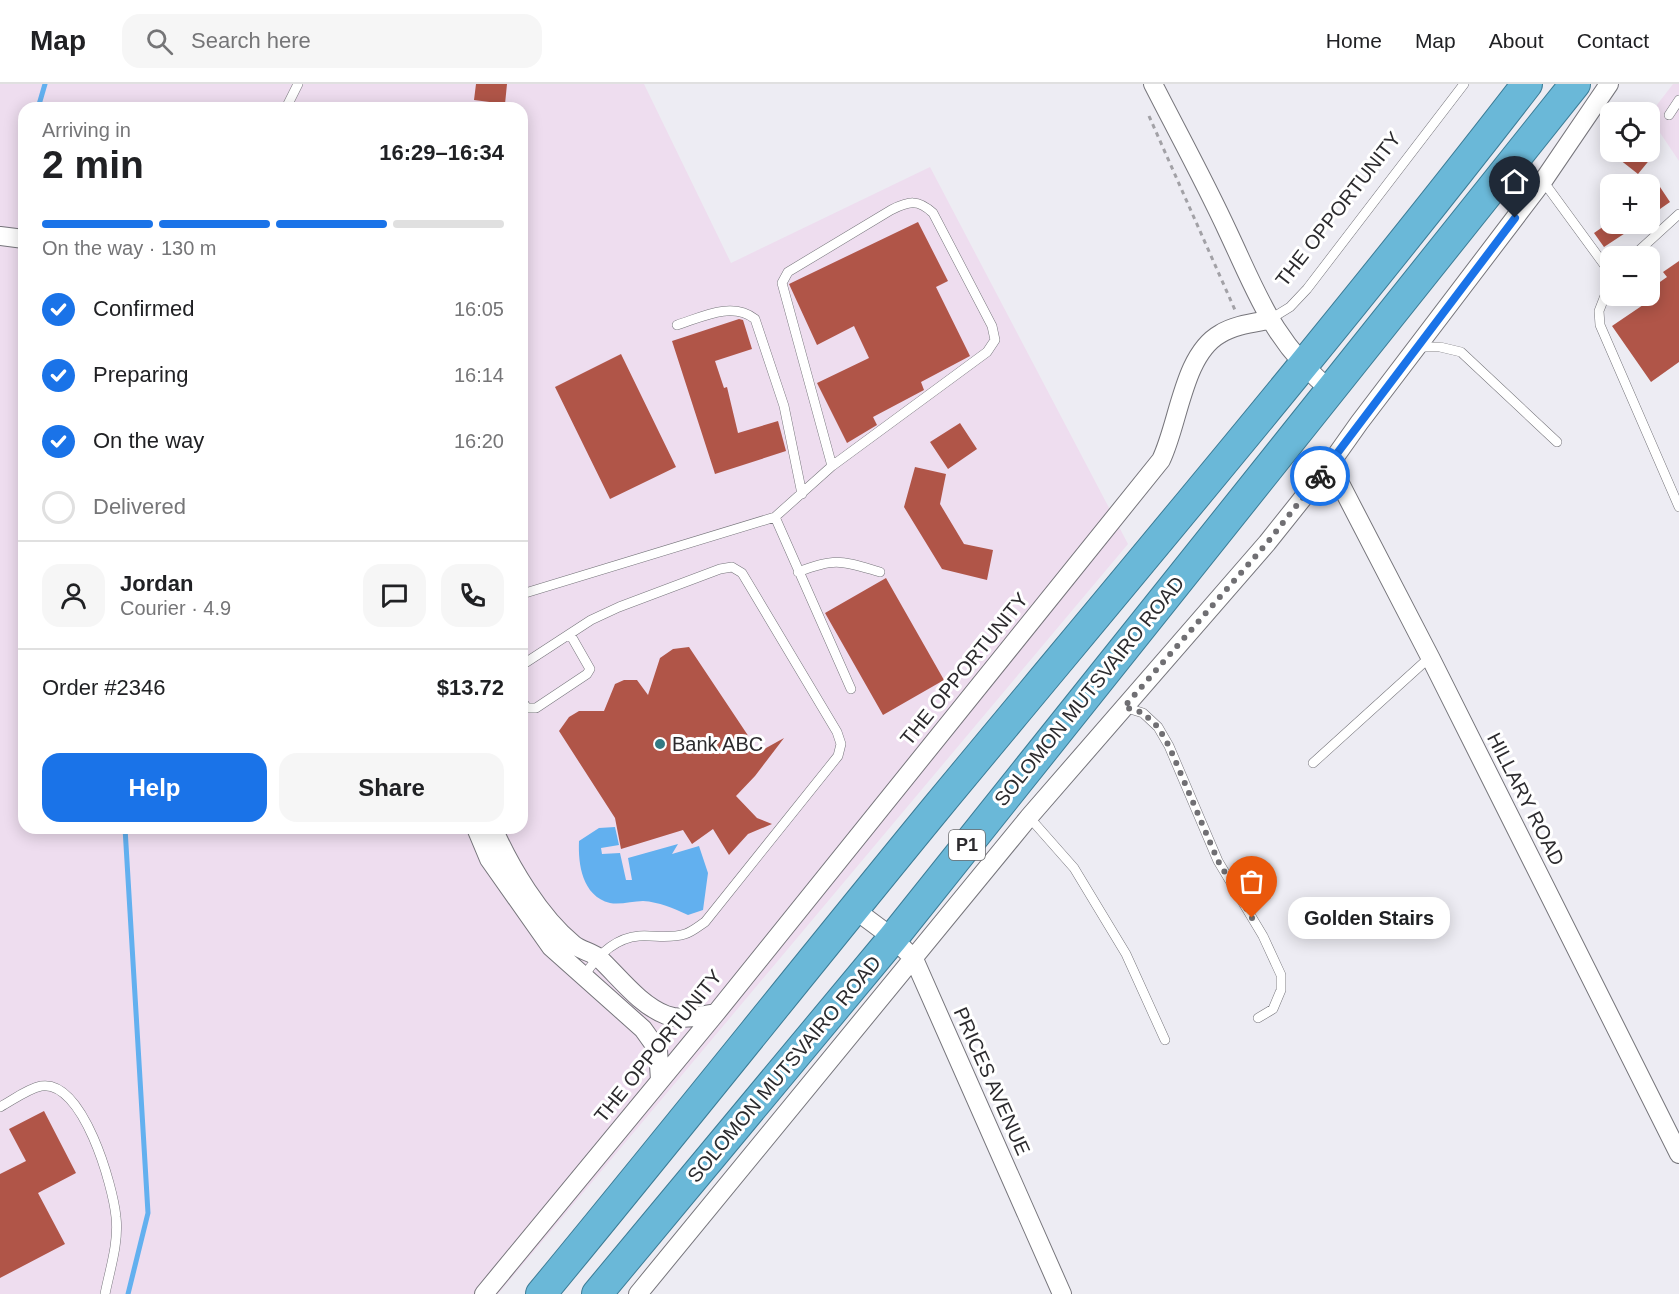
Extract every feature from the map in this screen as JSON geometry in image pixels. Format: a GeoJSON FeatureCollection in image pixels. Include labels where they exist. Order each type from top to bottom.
{"type":"FeatureCollection","features":[{"type":"Feature","properties":{"kind":"highway","name":"P1"},"geometry":{"type":"LineString","coordinates":[[541,1294],[854,909],[1302,366],[1433,205],[1527,84]]}},
{"type":"Feature","properties":{"kind":"highway","name":"SOLOMON MUTSVAIRO ROAD"},"geometry":{"type":"LineString","coordinates":[[597,1294],[893,938],[1332,392],[1575,84]]}},
{"type":"Feature","properties":{"kind":"street"},"geometry":{"type":"LineString","coordinates":[[1153,84],[1228,232],[1269,320],[1302,366],[1332,392]]}},
{"type":"Feature","properties":{"kind":"street"},"geometry":{"type":"LineString","coordinates":[[638,1294],[1029,817],[1267,543],[1330,464],[1543,181],[1610,84]]}},
{"type":"Feature","properties":{"kind":"street"},"geometry":{"type":"LineString","coordinates":[[0,236],[18,238]]}},
{"type":"Feature","properties":{"kind":"street","name":"THE OPPORTUNITY"},"geometry":{"type":"LineString","coordinates":[[484,1294],[716,1012],[1161,460],[1171,440],[1193,365],[1203,347],[1221,333],[1243,325],[1269,320]]}},
{"type":"Feature","properties":{"kind":"street","name":"HILLARY ROAD"},"geometry":{"type":"LineString","coordinates":[[1330,464],[1430,657],[1679,1154]]}},
{"type":"Feature","properties":{"kind":"street"},"geometry":{"type":"LineString","coordinates":[[479,834],[489,859],[550,947],[643,1029],[658,1050],[660,1080]]}},
{"type":"Feature","properties":{"kind":"street"},"geometry":{"type":"LineString","coordinates":[[496,834],[503,851],[552,924],[575,946],[597,956],[645,1003],[667,1016],[689,1018],[716,1012]]}},
{"type":"Feature","properties":{"kind":"street","name":"PRICES AVENUE"},"geometry":{"type":"LineString","coordinates":[[854,909],[893,938],[914,960],[1062,1294]]}},
{"type":"Feature","properties":{"kind":"lane"},"geometry":{"type":"LineString","coordinates":[[289,102],[298,84]]}},
{"type":"Feature","properties":{"kind":"lane","name":"THE OPPORTUNITY"},"geometry":{"type":"LineString","coordinates":[[1269,320],[1290,308],[1307,289],[1464,84]]}},
{"type":"Feature","properties":{"kind":"lane"},"geometry":{"type":"LineString","coordinates":[[1669,115],[1679,100]]}},
{"type":"Feature","properties":{"kind":"lane"},"geometry":{"type":"LineString","coordinates":[[1543,181],[1600,259]]}},
{"type":"Feature","properties":{"kind":"lane"},"geometry":{"type":"LineString","coordinates":[[528,592],[775,517],[832,466],[987,352],[995,340],[992,326],[933,213],[922,203],[909,201],[891,210],[788,272],[782,284],[832,466]]}},
{"type":"Feature","properties":{"kind":"lane"},"geometry":{"type":"LineString","coordinates":[[1644,246],[1679,214]]}},
{"type":"Feature","properties":{"kind":"lane"},"geometry":{"type":"LineString","coordinates":[[1601,306],[1600,325],[1679,507]]}},
{"type":"Feature","properties":{"kind":"lane"},"geometry":{"type":"LineString","coordinates":[[677,325],[725,310],[744,311],[755,319],[784,406],[802,494]]}},
{"type":"Feature","properties":{"kind":"lane"},"geometry":{"type":"LineString","coordinates":[[1416,347],[1440,347],[1461,352],[1557,442]]}},
{"type":"Feature","properties":{"kind":"lane"},"geometry":{"type":"LineString","coordinates":[[775,517],[851,689]]}},
{"type":"Feature","properties":{"kind":"lane"},"geometry":{"type":"LineString","coordinates":[[798,572],[824,561],[842,561],[880,572]]}},
{"type":"Feature","properties":{"kind":"lane"},"geometry":{"type":"LineString","coordinates":[[528,661],[570,634],[619,607],[720,568],[732,567],[742,573],[837,732],[841,744],[838,756],[705,922],[687,934],[662,938],[639,936],[619,941],[597,956],[584,976]]}},
{"type":"Feature","properties":{"kind":"lane"},"geometry":{"type":"LineString","coordinates":[[528,708],[536,708],[587,674],[590,669],[570,634]]}},
{"type":"Feature","properties":{"kind":"lane"},"geometry":{"type":"LineString","coordinates":[[1313,763],[1430,657]]}},
{"type":"Feature","properties":{"kind":"lane"},"geometry":{"type":"LineString","coordinates":[[1124,707],[1143,713],[1163,736],[1218,861],[1263,936],[1281,975],[1281,990],[1273,1009],[1258,1018]]}},
{"type":"Feature","properties":{"kind":"lane"},"geometry":{"type":"LineString","coordinates":[[1029,817],[1074,867],[1126,954],[1165,1041]]}},
{"type":"Feature","properties":{"kind":"lane"},"geometry":{"type":"LineString","coordinates":[[0,1107],[43,1086],[56,1088],[69,1098],[86,1124],[109,1173],[116,1218],[116,1239],[105,1294]]}},
{"type":"Feature","properties":{"kind":"path"},"geometry":{"type":"LineString","coordinates":[[1148,116],[1243,325]]}},
{"type":"Feature","properties":{"kind":"shaded area"},"geometry":{"type":"Polygon","coordinates":[[[0,84],[644,84],[731,263],[930,167],[1128,544],[498,1294],[0,1294],[0,84]]]}},
{"type":"Feature","properties":{"kind":"shaded area"},"geometry":{"type":"Polygon","coordinates":[[[1673,84],[1679,84],[1679,161],[1660,133],[1659,102],[1673,84]]]}},
{"type":"Feature","properties":{"kind":"water"},"geometry":{"type":"Polygon","coordinates":[[[615,827],[619,845],[601,848],[602,854],[620,853],[626,880],[632,880],[628,858],[678,844],[672,854],[699,846],[708,873],[703,910],[688,915],[649,902],[610,903],[593,894],[581,869],[579,841],[599,828],[615,827]]]}},
{"type":"Feature","properties":{"kind":"building"},"geometry":{"type":"Polygon","coordinates":[[[476,84],[507,84],[505,102],[474,100],[476,84]]]}},
{"type":"Feature","properties":{"kind":"building"},"geometry":{"type":"Polygon","coordinates":[[[1623,162],[1648,162],[1638,174],[1623,162]]]}},
{"type":"Feature","properties":{"kind":"building"},"geometry":{"type":"Polygon","coordinates":[[[1660,187],[1670,202],[1660,209],[1660,187]]]}},
{"type":"Feature","properties":{"kind":"building"},"geometry":{"type":"Polygon","coordinates":[[[918,222],[948,281],[936,287],[970,356],[921,382],[924,390],[873,417],[877,425],[847,443],[817,383],[869,358],[854,326],[817,345],[789,284],[918,222]]]}},
{"type":"Feature","properties":{"kind":"building"},"geometry":{"type":"Polygon","coordinates":[[[1600,229],[1600,234],[1624,234],[1603,246],[1594,233],[1600,229]]]}},
{"type":"Feature","properties":{"kind":"building"},"geometry":{"type":"Polygon","coordinates":[[[1679,261],[1679,362],[1651,382],[1612,326],[1642,306],[1660,306],[1660,282],[1667,277],[1663,272],[1679,261]]]}},
{"type":"Feature","properties":{"kind":"building"},"geometry":{"type":"Polygon","coordinates":[[[739,319],[743,320],[752,349],[715,361],[724,388],[727,387],[738,433],[778,421],[786,451],[715,474],[672,341],[739,319]]]}},
{"type":"Feature","properties":{"kind":"building"},"geometry":{"type":"Polygon","coordinates":[[[621,354],[676,467],[610,499],[555,387],[621,354]]]}},
{"type":"Feature","properties":{"kind":"building"},"geometry":{"type":"Polygon","coordinates":[[[960,423],[977,449],[948,469],[930,442],[960,423]]]}},
{"type":"Feature","properties":{"kind":"building"},"geometry":{"type":"Polygon","coordinates":[[[915,467],[946,474],[940,504],[964,544],[993,550],[987,580],[942,569],[904,507],[915,467]]]}},
{"type":"Feature","properties":{"kind":"building"},"geometry":{"type":"Polygon","coordinates":[[[886,578],[944,680],[883,715],[825,613],[886,578]]]}},
{"type":"Feature","properties":{"kind":"building","name":"Bank ABC"},"geometry":{"type":"Polygon","coordinates":[[[689,647],[759,752],[784,738],[755,776],[736,796],[757,818],[772,824],[748,834],[729,855],[713,829],[692,844],[683,830],[621,849],[615,818],[559,731],[569,717],[579,711],[604,711],[615,684],[624,680],[637,680],[648,695],[660,658],[673,649],[689,647]]]}},
{"type":"Feature","properties":{"kind":"building"},"geometry":{"type":"Polygon","coordinates":[[[44,1111],[76,1173],[38,1193],[65,1244],[0,1278],[0,1174],[26,1161],[9,1129],[44,1111]]]}},
{"type":"Feature","properties":{"kind":"waterway"},"geometry":{"type":"LineString","coordinates":[[40,102],[45,84]]}},
{"type":"Feature","properties":{"kind":"waterway"},"geometry":{"type":"LineString","coordinates":[[125,834],[148,1213],[128,1294]]}},
{"type":"Feature","properties":{"kind":"way so far"},"geometry":{"type":"LineString","coordinates":[[1252,918],[1218,861],[1169,746],[1158,727],[1143,713],[1124,707],[1267,543],[1320,476]]}},
{"type":"Feature","properties":{"kind":"place","name":"Bank ABC"},"geometry":{"type":"Point","coordinates":[660,744]}},
{"type":"Feature","properties":{"kind":"place","name":"Golden Stairs"},"geometry":{"type":"Point","coordinates":[1252,918]}},
{"type":"Feature","properties":{"kind":"route"},"geometry":{"type":"LineString","coordinates":[[1320,476],[1515,218]]}}]}
